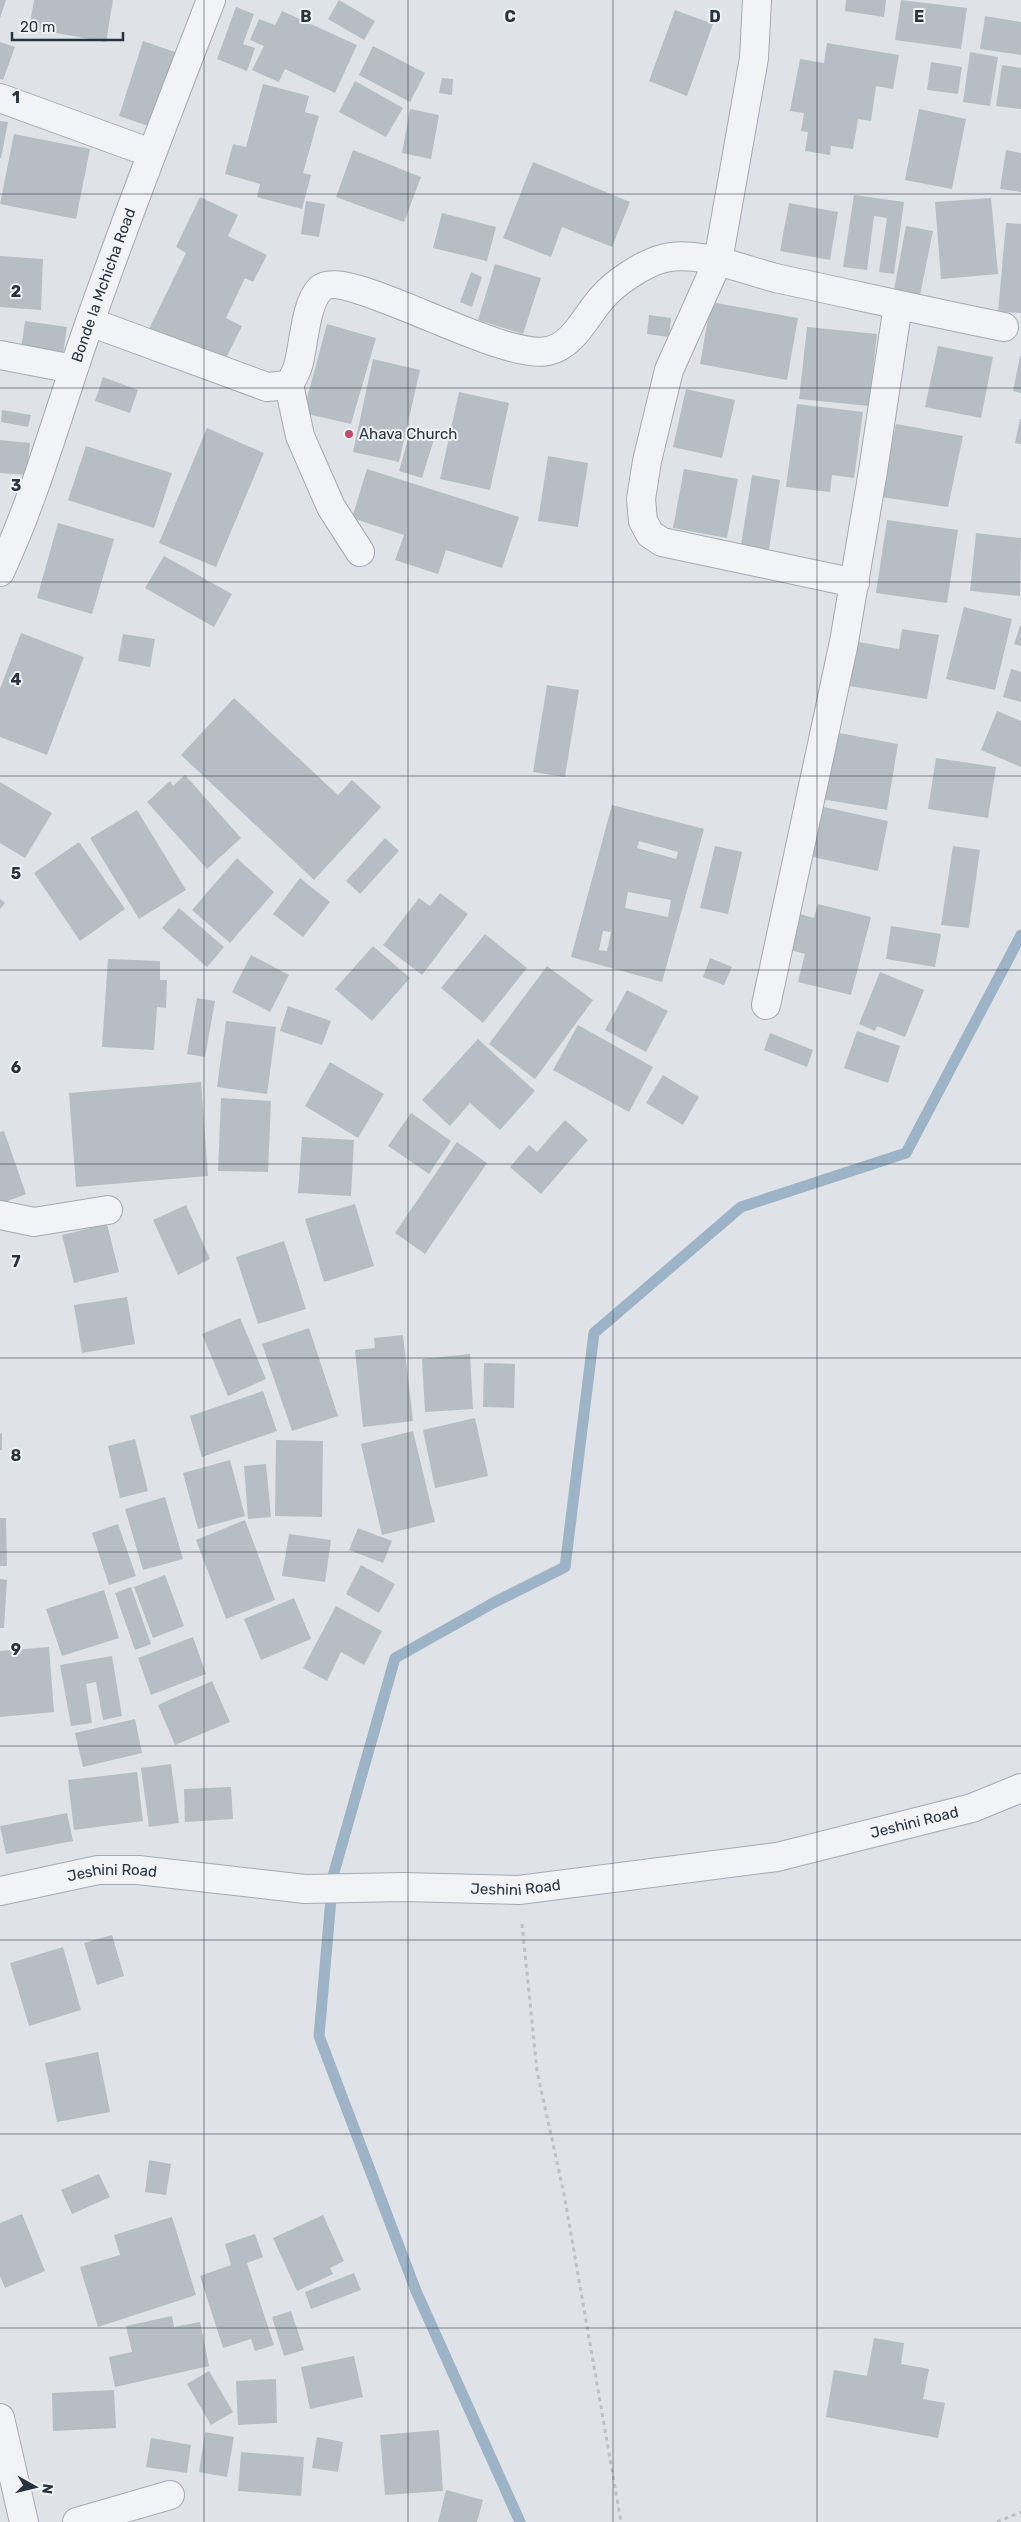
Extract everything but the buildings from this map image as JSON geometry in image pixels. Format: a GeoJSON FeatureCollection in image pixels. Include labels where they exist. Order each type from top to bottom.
{"type":"FeatureCollection","features":[{"type":"Feature","properties":{"kind":"street","name":"Bonde la Mchicha Road"},"geometry":{"type":"LineString","coordinates":[[0,572],[15,539],[49,448],[73,369],[151,154],[211,0]]}},
{"type":"Feature","properties":{"kind":"street"},"geometry":{"type":"LineString","coordinates":[[756,0],[754,58],[718,261],[669,370],[641,499],[643,521],[650,534],[662,542],[855,583]]}},
{"type":"Feature","properties":{"kind":"street"},"geometry":{"type":"LineString","coordinates":[[0,98],[151,154]]}},
{"type":"Feature","properties":{"kind":"street"},"geometry":{"type":"LineString","coordinates":[[360,552],[331,507],[300,436],[289,385],[298,369],[312,301],[321,288],[333,284],[358,289],[490,342],[524,352],[549,351],[569,340],[602,297],[641,267],[666,258],[718,261],[777,278],[1004,327]]}},
{"type":"Feature","properties":{"kind":"street"},"geometry":{"type":"LineString","coordinates":[[766,1005],[810,807],[855,583],[898,305]]}},
{"type":"Feature","properties":{"kind":"street"},"geometry":{"type":"LineString","coordinates":[[90,322],[267,387],[289,385]]}},
{"type":"Feature","properties":{"kind":"street"},"geometry":{"type":"LineString","coordinates":[[0,355],[73,369]]}},
{"type":"Feature","properties":{"kind":"street"},"geometry":{"type":"LineString","coordinates":[[0,1215],[34,1222],[108,1210]]}},
{"type":"Feature","properties":{"kind":"street","name":"Jeshini Road"},"geometry":{"type":"LineString","coordinates":[[0,1891],[98,1870],[138,1870],[305,1889],[404,1887],[519,1890],[777,1857],[972,1808],[1021,1788]]}},
{"type":"Feature","properties":{"kind":"street"},"geometry":{"type":"LineString","coordinates":[[0,2418],[24,2522]]}},
{"type":"Feature","properties":{"kind":"street"},"geometry":{"type":"LineString","coordinates":[[78,2522],[170,2495]]}},
{"type":"Feature","properties":{"kind":"path"},"geometry":{"type":"LineString","coordinates":[[519,1890],[536,2071],[564,2194],[622,2522]]}},
{"type":"Feature","properties":{"kind":"path"},"geometry":{"type":"LineString","coordinates":[[997,2522],[1021,2512]]}},
{"type":"Feature","properties":{"kind":"waterway"},"geometry":{"type":"LineString","coordinates":[[520,2522],[416,2291],[319,2036],[333,1876],[395,1658],[495,1602],[565,1567],[594,1333],[741,1207],[906,1153],[1021,935]]}},
{"type":"Feature","properties":{"kind":"place","name":"Ahava Church"},"geometry":{"type":"Point","coordinates":[349,434]}}]}
